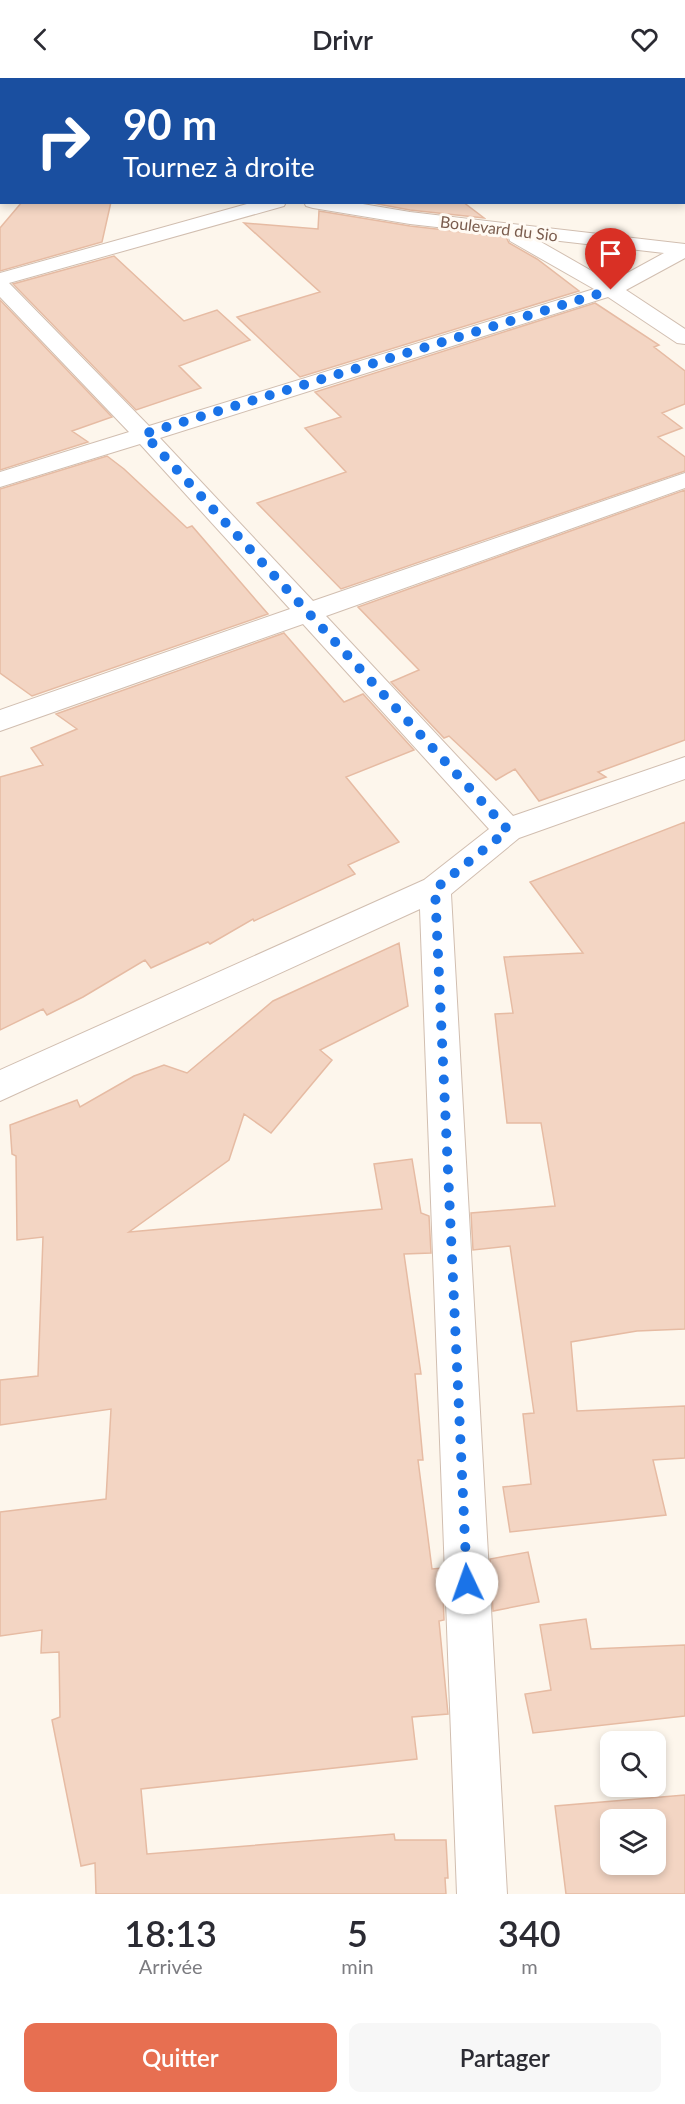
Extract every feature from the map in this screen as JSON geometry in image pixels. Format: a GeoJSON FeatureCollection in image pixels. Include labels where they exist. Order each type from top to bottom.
{"type":"FeatureCollection","features":[{"type":"Feature","properties":{"kind":"street"},"geometry":{"type":"LineString","coordinates":[[0,279],[271,204]]}},
{"type":"Feature","properties":{"kind":"street","name":"Boulevard du Sio"},"geometry":{"type":"LineString","coordinates":[[325,204],[410,218],[685,250]]}},
{"type":"Feature","properties":{"kind":"street"},"geometry":{"type":"LineString","coordinates":[[410,218],[425,204]]}},
{"type":"Feature","properties":{"kind":"street"},"geometry":{"type":"LineString","coordinates":[[504,230],[611,290],[685,338]]}},
{"type":"Feature","properties":{"kind":"street"},"geometry":{"type":"LineString","coordinates":[[0,480],[611,290],[685,250]]}},
{"type":"Feature","properties":{"kind":"street"},"geometry":{"type":"LineString","coordinates":[[0,285],[144,434],[508,830]]}},
{"type":"Feature","properties":{"kind":"street"},"geometry":{"type":"LineString","coordinates":[[0,721],[685,480]]}},
{"type":"Feature","properties":{"kind":"street"},"geometry":{"type":"LineString","coordinates":[[0,1086],[435,889],[508,830],[685,768]]}},
{"type":"Feature","properties":{"kind":"street"},"geometry":{"type":"LineString","coordinates":[[435,889],[482,1894]]}},
{"type":"Feature","properties":{"kind":"building"},"geometry":{"type":"Polygon","coordinates":[[[20,204],[111,204],[102,242],[0,271],[0,228],[20,204]]]}},
{"type":"Feature","properties":{"kind":"building"},"geometry":{"type":"Polygon","coordinates":[[[378,204],[466,204],[484,218],[378,204]]]}},
{"type":"Feature","properties":{"kind":"building"},"geometry":{"type":"Polygon","coordinates":[[[319,211],[410,226],[506,237],[509,243],[537,259],[579,291],[300,377],[237,317],[320,292],[244,223],[318,229],[319,211]]]}},
{"type":"Feature","properties":{"kind":"building"},"geometry":{"type":"Polygon","coordinates":[[[114,256],[184,321],[217,310],[250,340],[179,366],[201,388],[136,410],[13,284],[114,256]]]}},
{"type":"Feature","properties":{"kind":"building"},"geometry":{"type":"Polygon","coordinates":[[[0,300],[112,417],[72,431],[88,442],[0,470],[0,300]]]}},
{"type":"Feature","properties":{"kind":"building"},"geometry":{"type":"Polygon","coordinates":[[[595,303],[659,345],[654,347],[685,371],[685,404],[662,413],[682,428],[658,437],[685,457],[685,471],[341,589],[257,503],[346,472],[305,428],[341,417],[315,392],[595,303]]]}},
{"type":"Feature","properties":{"kind":"building"},"geometry":{"type":"Polygon","coordinates":[[[107,456],[187,528],[192,526],[268,614],[32,696],[0,673],[0,489],[107,456]]]}},
{"type":"Feature","properties":{"kind":"building"},"geometry":{"type":"Polygon","coordinates":[[[685,490],[685,740],[598,772],[606,777],[539,801],[515,769],[496,780],[449,736],[444,738],[391,682],[419,670],[358,607],[685,490]]]}},
{"type":"Feature","properties":{"kind":"building"},"geometry":{"type":"Polygon","coordinates":[[[284,633],[344,702],[363,694],[414,750],[346,777],[399,842],[348,865],[355,874],[254,921],[253,919],[210,944],[208,942],[151,968],[145,960],[83,997],[47,1015],[43,1009],[0,1030],[0,777],[43,765],[31,748],[77,729],[56,714],[284,633]]]}},
{"type":"Feature","properties":{"kind":"building"},"geometry":{"type":"Polygon","coordinates":[[[685,822],[685,1329],[637,1331],[571,1342],[577,1411],[685,1406],[685,1458],[653,1460],[666,1515],[510,1532],[503,1487],[531,1484],[523,1414],[534,1413],[510,1246],[473,1250],[471,1213],[555,1206],[541,1123],[507,1123],[495,1014],[513,1013],[504,957],[583,953],[530,882],[685,822]]]}},
{"type":"Feature","properties":{"kind":"building"},"geometry":{"type":"Polygon","coordinates":[[[399,943],[408,1006],[320,1050],[332,1060],[271,1133],[244,1114],[229,1160],[129,1232],[382,1209],[374,1164],[412,1159],[421,1213],[429,1216],[431,1253],[404,1254],[421,1374],[415,1374],[423,1460],[418,1460],[432,1569],[442,1568],[444,1620],[439,1621],[448,1714],[412,1717],[417,1759],[141,1789],[147,1854],[394,1834],[395,1840],[446,1840],[448,1878],[445,1878],[446,1894],[96,1894],[95,1863],[81,1866],[52,1720],[60,1717],[59,1652],[41,1653],[42,1630],[0,1636],[0,1512],[106,1499],[111,1409],[0,1425],[0,1380],[38,1376],[43,1237],[17,1240],[16,1156],[12,1154],[10,1125],[77,1100],[80,1107],[134,1076],[164,1065],[187,1073],[273,1001],[399,943]]]}},
{"type":"Feature","properties":{"kind":"building"},"geometry":{"type":"Polygon","coordinates":[[[528,1552],[539,1602],[493,1611],[490,1559],[528,1552]]]}},
{"type":"Feature","properties":{"kind":"building"},"geometry":{"type":"Polygon","coordinates":[[[586,1619],[591,1649],[685,1645],[685,1716],[533,1733],[525,1694],[551,1690],[540,1625],[586,1619]]]}},
{"type":"Feature","properties":{"kind":"building"},"geometry":{"type":"Polygon","coordinates":[[[685,1795],[685,1894],[566,1894],[555,1806],[685,1795]]]}},
{"type":"Feature","properties":{"kind":"route"},"geometry":{"type":"LineString","coordinates":[[467,1583],[435,889],[508,830],[144,434],[611,290]]}}]}
